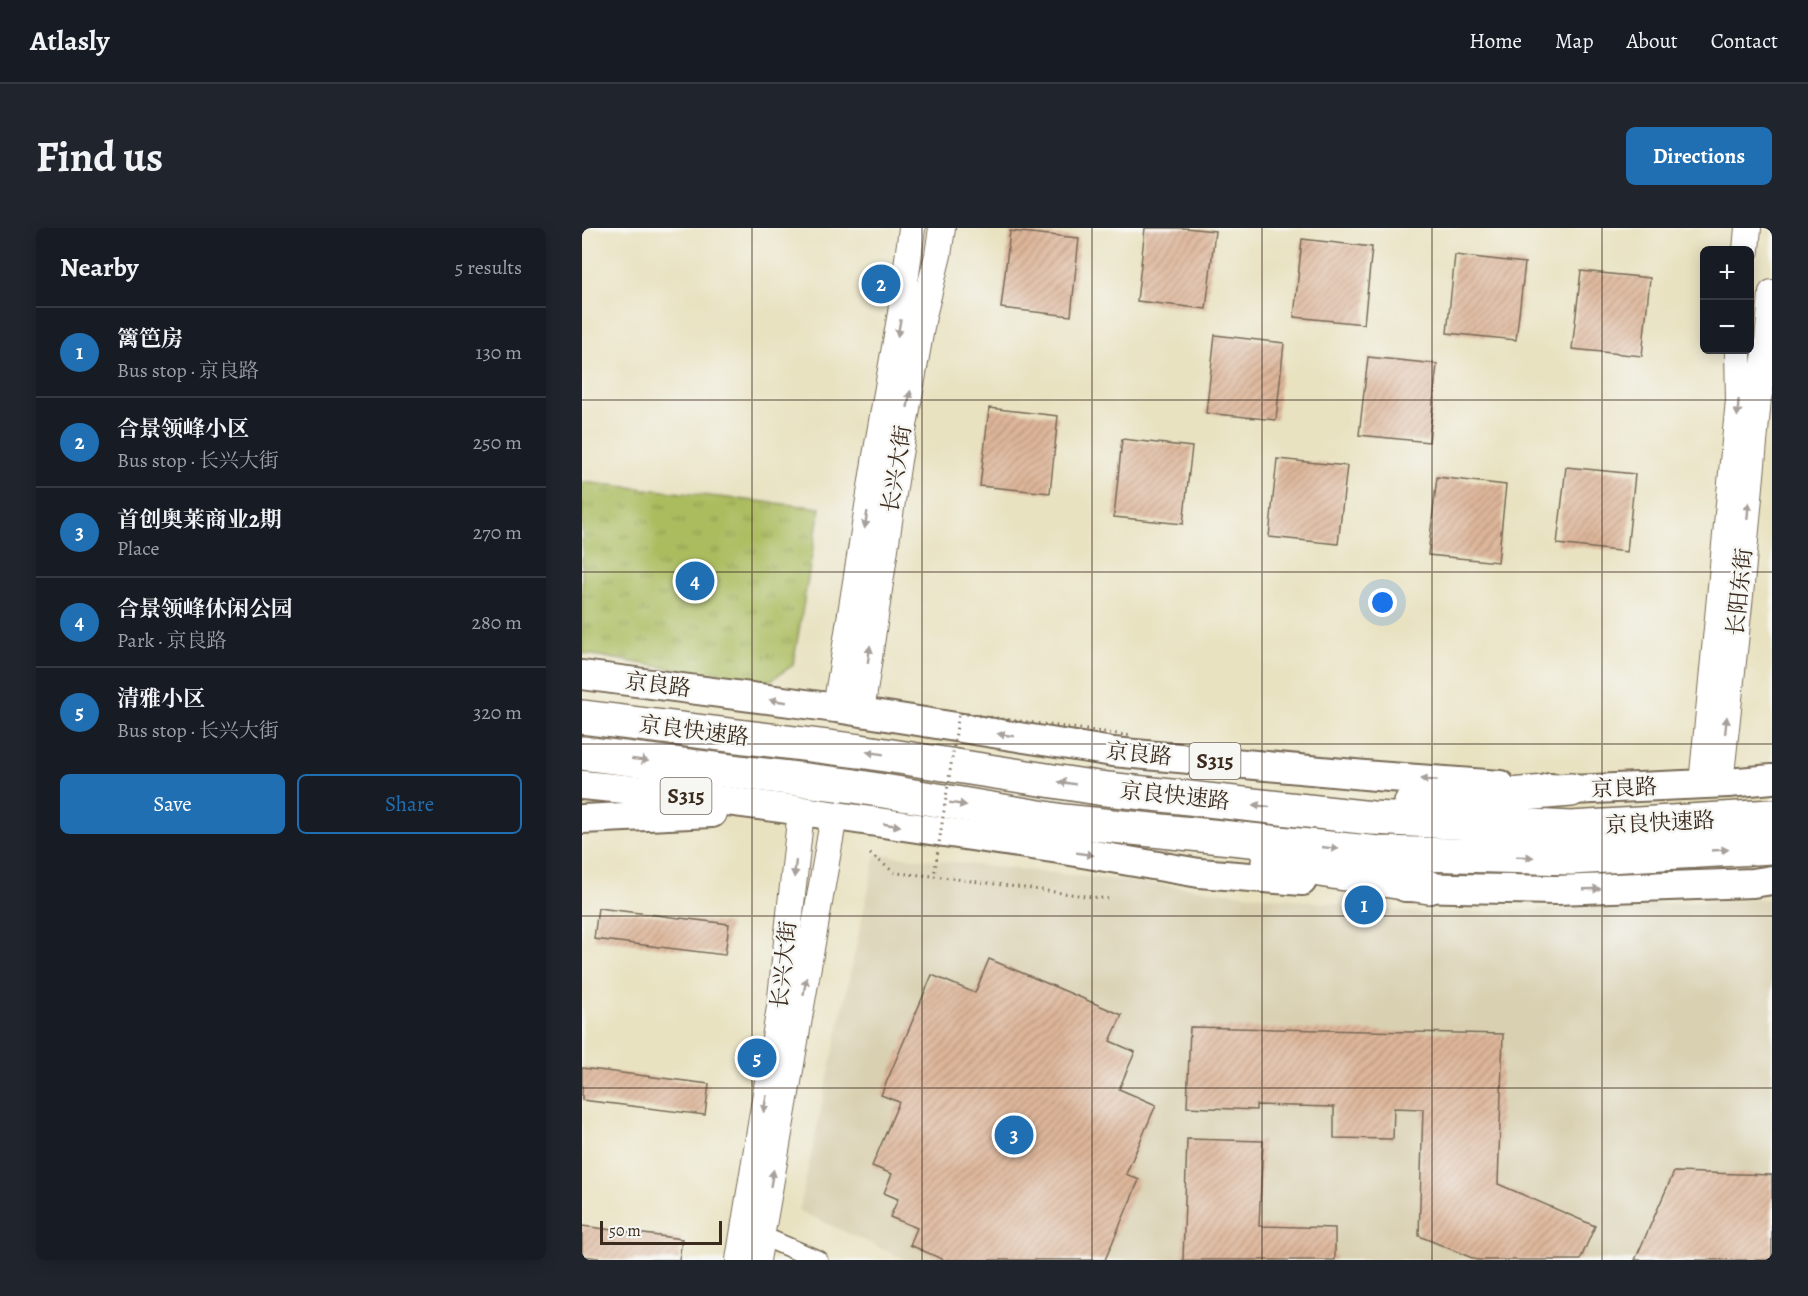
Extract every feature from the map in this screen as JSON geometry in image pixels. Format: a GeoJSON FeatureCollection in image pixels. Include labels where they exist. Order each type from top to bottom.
{"type":"FeatureCollection","features":[{"type":"Feature","properties":{"kind":"highway","name":"京良快速路"},"geometry":{"type":"LineString","coordinates":[[582,717],[860,751],[1098,788],[1372,818],[1571,828],[1772,816]]}},
{"type":"Feature","properties":{"kind":"highway","name":"京良快速路"},"geometry":{"type":"LineString","coordinates":[[582,753],[854,786],[1063,821],[1391,853],[1571,858],[1772,847]]}},
{"type":"Feature","properties":{"kind":"highway"},"geometry":{"type":"LineString","coordinates":[[1319,812],[1571,790]]}},
{"type":"Feature","properties":{"kind":"highway"},"geometry":{"type":"LineString","coordinates":[[1063,821],[1187,849],[1429,887]]}},
{"type":"Feature","properties":{"kind":"main road"},"geometry":{"type":"LineString","coordinates":[[582,656],[679,687]]}},
{"type":"Feature","properties":{"kind":"main road","name":"京良路"},"geometry":{"type":"LineString","coordinates":[[582,675],[849,710],[1113,752],[1376,776],[1571,790],[1772,779]]}},
{"type":"Feature","properties":{"kind":"main road","name":"S315"},"geometry":{"type":"LineString","coordinates":[[582,785],[795,810],[1059,849],[1199,873],[1366,886],[1556,890],[1753,883],[1772,880]]}},
{"type":"Feature","properties":{"kind":"main road"},"geometry":{"type":"LineString","coordinates":[[582,819],[795,810]]}},
{"type":"Feature","properties":{"kind":"street","name":"长兴大街"},"geometry":{"type":"LineString","coordinates":[[849,710],[876,456],[901,313],[912,228]]}},
{"type":"Feature","properties":{"kind":"street","name":"长兴大街"},"geometry":{"type":"LineString","coordinates":[[849,710],[898,460],[923,316],[942,228]]}},
{"type":"Feature","properties":{"kind":"street"},"geometry":{"type":"LineString","coordinates":[[1746,246],[1748,228]]}},
{"type":"Feature","properties":{"kind":"street","name":"长阳东街"},"geometry":{"type":"LineString","coordinates":[[1711,784],[1740,596],[1758,399],[1768,342],[1772,293]]}},
{"type":"Feature","properties":{"kind":"street","name":"长阳东街"},"geometry":{"type":"LineString","coordinates":[[1711,784],[1739,400],[1738,354]]}},
{"type":"Feature","properties":{"kind":"street","name":"长兴大街"},"geometry":{"type":"LineString","coordinates":[[753,1250],[776,1037],[795,810]]}},
{"type":"Feature","properties":{"kind":"street","name":"长兴大街"},"geometry":{"type":"LineString","coordinates":[[753,1250],[834,816]]}},
{"type":"Feature","properties":{"kind":"street"},"geometry":{"type":"LineString","coordinates":[[753,1250],[818,1260]]}},
{"type":"Feature","properties":{"kind":"path"},"geometry":{"type":"LineString","coordinates":[[934,876],[959,713],[1133,736]]}},
{"type":"Feature","properties":{"kind":"path"},"geometry":{"type":"LineString","coordinates":[[870,854],[895,873],[1108,899]]}},
{"type":"Feature","properties":{"kind":"shaded area"},"geometry":{"type":"Polygon","coordinates":[[[876,854],[1429,914],[1772,899],[1772,1260],[907,1260],[799,1211],[876,854]]]}},
{"type":"Feature","properties":{"kind":"green space"},"geometry":{"type":"Polygon","coordinates":[[[582,482],[820,508],[793,665],[764,685],[582,653],[582,482]]]}},
{"type":"Feature","properties":{"kind":"building"},"geometry":{"type":"Polygon","coordinates":[[[1145,228],[1215,231],[1206,309],[1137,301],[1145,228]]]}},
{"type":"Feature","properties":{"kind":"building"},"geometry":{"type":"Polygon","coordinates":[[[1010,231],[1079,238],[1071,316],[1001,308],[1010,231]]]}},
{"type":"Feature","properties":{"kind":"building"},"geometry":{"type":"Polygon","coordinates":[[[1302,239],[1372,247],[1364,324],[1294,317],[1302,239]]]}},
{"type":"Feature","properties":{"kind":"building"},"geometry":{"type":"Polygon","coordinates":[[[1455,255],[1525,263],[1516,340],[1447,333],[1455,255]]]}},
{"type":"Feature","properties":{"kind":"building"},"geometry":{"type":"Polygon","coordinates":[[[1581,271],[1650,278],[1642,356],[1572,349],[1581,271]]]}},
{"type":"Feature","properties":{"kind":"building"},"geometry":{"type":"Polygon","coordinates":[[[1215,335],[1284,343],[1276,420],[1206,413],[1215,335]]]}},
{"type":"Feature","properties":{"kind":"building"},"geometry":{"type":"Polygon","coordinates":[[[1368,357],[1437,364],[1429,442],[1359,435],[1368,357]]]}},
{"type":"Feature","properties":{"kind":"building"},"geometry":{"type":"Polygon","coordinates":[[[989,408],[1058,416],[1050,493],[980,486],[989,408]]]}},
{"type":"Feature","properties":{"kind":"building"},"geometry":{"type":"Polygon","coordinates":[[[1122,439],[1192,447],[1183,524],[1114,517],[1122,439]]]}},
{"type":"Feature","properties":{"kind":"building"},"geometry":{"type":"Polygon","coordinates":[[[1277,459],[1347,466],[1338,544],[1269,537],[1277,459]]]}},
{"type":"Feature","properties":{"kind":"building"},"geometry":{"type":"Polygon","coordinates":[[[1566,467],[1635,474],[1627,552],[1557,544],[1566,467]]]}},
{"type":"Feature","properties":{"kind":"building"},"geometry":{"type":"Polygon","coordinates":[[[1437,477],[1506,485],[1498,562],[1428,555],[1437,477]]]}},
{"type":"Feature","properties":{"kind":"building"},"geometry":{"type":"Polygon","coordinates":[[[598,908],[729,924],[725,955],[594,939],[598,908]]]}},
{"type":"Feature","properties":{"kind":"building"},"geometry":{"type":"Polygon","coordinates":[[[989,959],[1122,1015],[1110,1041],[1135,1052],[1119,1089],[1156,1105],[1126,1174],[1139,1180],[1105,1260],[944,1260],[910,1245],[917,1228],[890,1217],[898,1199],[884,1193],[892,1174],[872,1166],[899,1102],[881,1095],[932,975],[975,993],[989,959]]]}},
{"type":"Feature","properties":{"kind":"building"},"geometry":{"type":"Polygon","coordinates":[[[1190,1027],[1503,1034],[1498,1184],[1595,1226],[1580,1260],[1477,1260],[1419,1236],[1423,1109],[1394,1108],[1393,1139],[1334,1138],[1334,1107],[1256,1105],[1256,1110],[1187,1107],[1190,1027]]]}},
{"type":"Feature","properties":{"kind":"building"},"geometry":{"type":"Polygon","coordinates":[[[582,1068],[709,1084],[705,1115],[582,1100],[582,1068]]]}},
{"type":"Feature","properties":{"kind":"building"},"geometry":{"type":"Polygon","coordinates":[[[1187,1139],[1263,1141],[1259,1226],[1335,1228],[1335,1260],[1183,1260],[1187,1139]]]}},
{"type":"Feature","properties":{"kind":"building"},"geometry":{"type":"Polygon","coordinates":[[[1674,1172],[1772,1175],[1772,1260],[1635,1260],[1674,1172]]]}},
{"type":"Feature","properties":{"kind":"building"},"geometry":{"type":"Polygon","coordinates":[[[582,1226],[682,1239],[679,1260],[615,1260],[582,1256],[582,1226]]]}},
{"type":"Feature","properties":{"kind":"place","name":"合景领峰小区"},"geometry":{"type":"Point","coordinates":[881,284]}},
{"type":"Feature","properties":{"kind":"place","name":"合景领峰休闲公园"},"geometry":{"type":"Point","coordinates":[695,581]}},
{"type":"Feature","properties":{"kind":"place","name":"篱笆房"},"geometry":{"type":"Point","coordinates":[1364,905]}},
{"type":"Feature","properties":{"kind":"place","name":"清雅小区"},"geometry":{"type":"Point","coordinates":[757,1058]}},
{"type":"Feature","properties":{"kind":"place","name":"首创奥莱商业2期"},"geometry":{"type":"Point","coordinates":[1014,1135]}}]}
